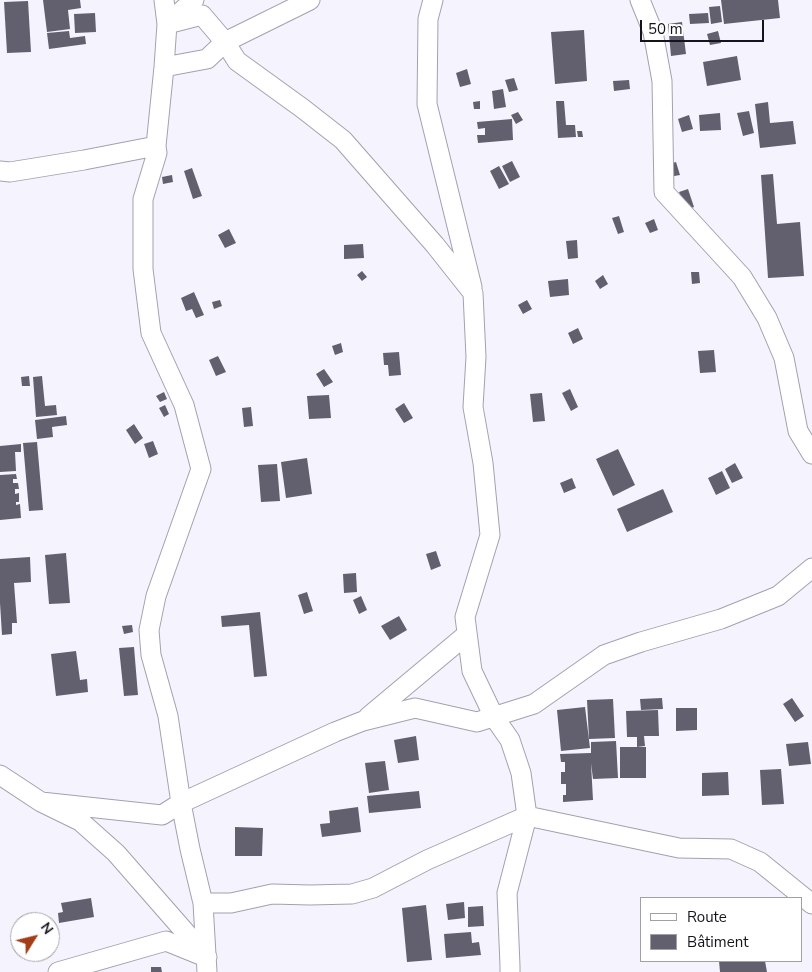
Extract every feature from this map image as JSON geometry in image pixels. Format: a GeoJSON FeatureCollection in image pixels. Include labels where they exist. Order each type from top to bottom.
{"type":"FeatureCollection","features":[{"type":"Feature","properties":{"kind":"street"},"geometry":{"type":"LineString","coordinates":[[164,0],[167,24],[156,146],[157,153],[143,199],[143,269],[151,333],[184,405],[201,469],[156,596],[149,630],[151,655],[168,716],[190,849],[204,903],[207,964]]}},
{"type":"Feature","properties":{"kind":"street"},"geometry":{"type":"LineString","coordinates":[[167,24],[194,0]]}},
{"type":"Feature","properties":{"kind":"street"},"geometry":{"type":"LineString","coordinates":[[164,67],[208,59],[225,42],[310,0]]}},
{"type":"Feature","properties":{"kind":"street"},"geometry":{"type":"LineString","coordinates":[[433,0],[428,19],[427,104],[473,294],[476,357],[473,407],[483,463],[490,535],[465,617],[466,635],[472,671],[494,717],[510,740],[521,773],[527,816],[507,894],[510,972]]}},
{"type":"Feature","properties":{"kind":"street"},"geometry":{"type":"LineString","coordinates":[[640,0],[653,32],[662,81],[664,192],[742,277],[767,318],[784,358],[798,431],[812,454]]}},
{"type":"Feature","properties":{"kind":"street"},"geometry":{"type":"LineString","coordinates":[[167,24],[202,16],[225,42],[237,61],[343,140],[435,245],[473,294]]}},
{"type":"Feature","properties":{"kind":"street"},"geometry":{"type":"LineString","coordinates":[[0,171],[10,172],[156,146]]}},
{"type":"Feature","properties":{"kind":"street"},"geometry":{"type":"LineString","coordinates":[[41,802],[162,815],[181,803],[363,721],[415,708],[477,722],[494,717],[534,704],[604,655],[641,642],[722,619],[778,596],[812,568]]}},
{"type":"Feature","properties":{"kind":"street"},"geometry":{"type":"LineString","coordinates":[[363,721],[466,635]]}},
{"type":"Feature","properties":{"kind":"street"},"geometry":{"type":"LineString","coordinates":[[0,775],[41,802],[80,821],[116,853],[207,964]]}},
{"type":"Feature","properties":{"kind":"street"},"geometry":{"type":"LineString","coordinates":[[204,903],[231,904],[272,894],[352,894],[373,888],[435,857],[527,816],[679,848],[731,850],[760,862],[812,904]]}},
{"type":"Feature","properties":{"kind":"street"},"geometry":{"type":"LineString","coordinates":[[58,972],[166,941],[207,964]]}},
{"type":"Feature","properties":{"kind":"building"},"geometry":{"type":"Polygon","coordinates":[[[43,0],[80,0],[81,8],[68,10],[70,29],[47,32],[43,0]]]}},
{"type":"Feature","properties":{"kind":"building"},"geometry":{"type":"Polygon","coordinates":[[[721,0],[778,0],[780,18],[724,24],[721,0]]]}},
{"type":"Feature","properties":{"kind":"building"},"geometry":{"type":"Polygon","coordinates":[[[28,1],[31,52],[7,53],[4,2],[28,1]]]}},
{"type":"Feature","properties":{"kind":"building"},"geometry":{"type":"Polygon","coordinates":[[[720,6],[722,22],[711,24],[709,7],[720,6]]]}},
{"type":"Feature","properties":{"kind":"building"},"geometry":{"type":"Polygon","coordinates":[[[95,13],[96,32],[75,33],[74,14],[95,13]]]}},
{"type":"Feature","properties":{"kind":"building"},"geometry":{"type":"Polygon","coordinates":[[[708,13],[709,23],[690,24],[689,14],[708,13]]]}},
{"type":"Feature","properties":{"kind":"building"},"geometry":{"type":"Polygon","coordinates":[[[682,22],[686,54],[671,56],[668,24],[682,22]]]}},
{"type":"Feature","properties":{"kind":"building"},"geometry":{"type":"Polygon","coordinates":[[[584,30],[587,81],[555,84],[551,32],[584,30]]]}},
{"type":"Feature","properties":{"kind":"building"},"geometry":{"type":"Polygon","coordinates":[[[69,31],[70,38],[85,36],[86,44],[49,49],[47,33],[69,31]]]}},
{"type":"Feature","properties":{"kind":"building"},"geometry":{"type":"Polygon","coordinates":[[[718,31],[721,43],[710,45],[707,34],[718,31]]]}},
{"type":"Feature","properties":{"kind":"building"},"geometry":{"type":"Polygon","coordinates":[[[737,56],[741,80],[707,86],[703,62],[737,56]]]}},
{"type":"Feature","properties":{"kind":"building"},"geometry":{"type":"Polygon","coordinates":[[[467,69],[471,84],[460,87],[456,73],[467,69]]]}},
{"type":"Feature","properties":{"kind":"building"},"geometry":{"type":"Polygon","coordinates":[[[514,78],[518,90],[509,92],[505,80],[514,78]]]}},
{"type":"Feature","properties":{"kind":"building"},"geometry":{"type":"Polygon","coordinates":[[[629,80],[630,89],[614,91],[613,81],[629,80]]]}},
{"type":"Feature","properties":{"kind":"building"},"geometry":{"type":"Polygon","coordinates":[[[503,89],[506,107],[494,109],[492,91],[503,89]]]}},
{"type":"Feature","properties":{"kind":"building"},"geometry":{"type":"Polygon","coordinates":[[[480,101],[480,109],[474,109],[473,102],[480,101]]]}},
{"type":"Feature","properties":{"kind":"building"},"geometry":{"type":"Polygon","coordinates":[[[556,101],[564,101],[566,125],[575,125],[576,137],[558,138],[556,101]]]}},
{"type":"Feature","properties":{"kind":"building"},"geometry":{"type":"Polygon","coordinates":[[[768,102],[770,123],[793,121],[796,144],[760,148],[755,104],[768,102]]]}},
{"type":"Feature","properties":{"kind":"building"},"geometry":{"type":"Polygon","coordinates":[[[749,111],[754,133],[743,136],[737,113],[749,111]]]}},
{"type":"Feature","properties":{"kind":"building"},"geometry":{"type":"Polygon","coordinates":[[[518,112],[523,120],[516,124],[511,115],[518,112]]]}},
{"type":"Feature","properties":{"kind":"building"},"geometry":{"type":"Polygon","coordinates":[[[720,113],[721,130],[700,131],[699,115],[720,113]]]}},
{"type":"Feature","properties":{"kind":"building"},"geometry":{"type":"Polygon","coordinates":[[[689,115],[693,129],[682,132],[678,119],[689,115]]]}},
{"type":"Feature","properties":{"kind":"building"},"geometry":{"type":"Polygon","coordinates":[[[512,119],[513,140],[478,143],[477,135],[485,135],[485,128],[478,129],[477,122],[512,119]]]}},
{"type":"Feature","properties":{"kind":"building"},"geometry":{"type":"Polygon","coordinates":[[[577,131],[582,131],[583,137],[578,137],[577,131]]]}},
{"type":"Feature","properties":{"kind":"building"},"geometry":{"type":"Polygon","coordinates":[[[512,161],[520,177],[510,182],[502,166],[512,161]]]}},
{"type":"Feature","properties":{"kind":"building"},"geometry":{"type":"Polygon","coordinates":[[[676,162],[680,175],[669,177],[666,165],[676,162]]]}},
{"type":"Feature","properties":{"kind":"building"},"geometry":{"type":"Polygon","coordinates":[[[499,166],[509,184],[499,189],[490,171],[499,166]]]}},
{"type":"Feature","properties":{"kind":"building"},"geometry":{"type":"Polygon","coordinates":[[[192,168],[202,196],[193,199],[184,171],[192,168]]]}},
{"type":"Feature","properties":{"kind":"building"},"geometry":{"type":"Polygon","coordinates":[[[773,174],[777,224],[800,222],[804,276],[768,278],[761,175],[773,174]]]}},
{"type":"Feature","properties":{"kind":"building"},"geometry":{"type":"Polygon","coordinates":[[[172,175],[173,182],[163,184],[162,177],[172,175]]]}},
{"type":"Feature","properties":{"kind":"building"},"geometry":{"type":"Polygon","coordinates":[[[688,189],[694,207],[686,210],[679,192],[688,189]]]}},
{"type":"Feature","properties":{"kind":"building"},"geometry":{"type":"Polygon","coordinates":[[[619,216],[624,232],[618,234],[612,218],[619,216]]]}},
{"type":"Feature","properties":{"kind":"building"},"geometry":{"type":"Polygon","coordinates":[[[654,219],[658,230],[650,233],[645,223],[654,219]]]}},
{"type":"Feature","properties":{"kind":"building"},"geometry":{"type":"Polygon","coordinates":[[[229,229],[236,243],[225,248],[218,235],[229,229]]]}},
{"type":"Feature","properties":{"kind":"building"},"geometry":{"type":"Polygon","coordinates":[[[577,240],[578,258],[568,259],[566,241],[577,240]]]}},
{"type":"Feature","properties":{"kind":"building"},"geometry":{"type":"Polygon","coordinates":[[[363,244],[364,258],[344,259],[344,245],[363,244]]]}},
{"type":"Feature","properties":{"kind":"building"},"geometry":{"type":"Polygon","coordinates":[[[362,271],[367,277],[362,281],[357,275],[362,271]]]}},
{"type":"Feature","properties":{"kind":"building"},"geometry":{"type":"Polygon","coordinates":[[[691,272],[699,272],[700,283],[692,284],[691,272]]]}},
{"type":"Feature","properties":{"kind":"building"},"geometry":{"type":"Polygon","coordinates":[[[603,275],[608,284],[600,289],[595,281],[603,275]]]}},
{"type":"Feature","properties":{"kind":"building"},"geometry":{"type":"Polygon","coordinates":[[[568,279],[569,295],[550,297],[548,281],[568,279]]]}},
{"type":"Feature","properties":{"kind":"building"},"geometry":{"type":"Polygon","coordinates":[[[194,292],[204,315],[196,318],[192,309],[186,311],[181,298],[194,292]]]}},
{"type":"Feature","properties":{"kind":"building"},"geometry":{"type":"Polygon","coordinates":[[[220,300],[222,306],[214,309],[212,302],[220,300]]]}},
{"type":"Feature","properties":{"kind":"building"},"geometry":{"type":"Polygon","coordinates":[[[527,300],[532,309],[523,314],[518,305],[527,300]]]}},
{"type":"Feature","properties":{"kind":"building"},"geometry":{"type":"Polygon","coordinates":[[[578,328],[583,339],[573,344],[568,333],[578,328]]]}},
{"type":"Feature","properties":{"kind":"building"},"geometry":{"type":"Polygon","coordinates":[[[341,343],[343,352],[335,355],[332,346],[341,343]]]}},
{"type":"Feature","properties":{"kind":"building"},"geometry":{"type":"Polygon","coordinates":[[[714,350],[716,372],[700,373],[698,351],[714,350]]]}},
{"type":"Feature","properties":{"kind":"building"},"geometry":{"type":"Polygon","coordinates":[[[399,352],[401,375],[389,376],[388,365],[384,365],[383,353],[399,352]]]}},
{"type":"Feature","properties":{"kind":"building"},"geometry":{"type":"Polygon","coordinates":[[[218,356],[226,372],[216,376],[209,360],[218,356]]]}},
{"type":"Feature","properties":{"kind":"building"},"geometry":{"type":"Polygon","coordinates":[[[324,369],[333,382],[324,387],[316,374],[324,369]]]}},
{"type":"Feature","properties":{"kind":"building"},"geometry":{"type":"Polygon","coordinates":[[[29,376],[30,386],[22,386],[21,377],[29,376]]]}},
{"type":"Feature","properties":{"kind":"building"},"geometry":{"type":"Polygon","coordinates":[[[42,376],[45,406],[56,405],[57,415],[36,417],[33,377],[42,376]]]}},
{"type":"Feature","properties":{"kind":"building"},"geometry":{"type":"Polygon","coordinates":[[[570,389],[578,407],[571,411],[562,393],[570,389]]]}},
{"type":"Feature","properties":{"kind":"building"},"geometry":{"type":"Polygon","coordinates":[[[164,392],[167,399],[160,402],[156,396],[164,392]]]}},
{"type":"Feature","properties":{"kind":"building"},"geometry":{"type":"Polygon","coordinates":[[[542,393],[545,421],[533,422],[530,394],[542,393]]]}},
{"type":"Feature","properties":{"kind":"building"},"geometry":{"type":"Polygon","coordinates":[[[329,395],[331,418],[309,419],[307,396],[329,395]]]}},
{"type":"Feature","properties":{"kind":"building"},"geometry":{"type":"Polygon","coordinates":[[[404,403],[413,418],[404,423],[395,409],[404,403]]]}},
{"type":"Feature","properties":{"kind":"building"},"geometry":{"type":"Polygon","coordinates":[[[165,405],[169,414],[164,417],[159,408],[165,405]]]}},
{"type":"Feature","properties":{"kind":"building"},"geometry":{"type":"Polygon","coordinates":[[[251,407],[253,426],[244,427],[242,408],[251,407]]]}},
{"type":"Feature","properties":{"kind":"building"},"geometry":{"type":"Polygon","coordinates":[[[66,416],[67,425],[52,427],[53,437],[37,439],[35,420],[66,416]]]}},
{"type":"Feature","properties":{"kind":"building"},"geometry":{"type":"Polygon","coordinates":[[[134,424],[143,438],[135,444],[126,430],[134,424]]]}},
{"type":"Feature","properties":{"kind":"building"},"geometry":{"type":"Polygon","coordinates":[[[153,441],[158,454],[149,458],[144,444],[153,441]]]}},
{"type":"Feature","properties":{"kind":"building"},"geometry":{"type":"Polygon","coordinates":[[[37,442],[43,510],[29,511],[23,443],[37,442]]]}},
{"type":"Feature","properties":{"kind":"building"},"geometry":{"type":"Polygon","coordinates":[[[21,444],[21,452],[15,452],[16,471],[0,472],[0,446],[21,444]]]}},
{"type":"Feature","properties":{"kind":"building"},"geometry":{"type":"Polygon","coordinates":[[[618,449],[635,485],[613,496],[596,459],[618,449]]]}},
{"type":"Feature","properties":{"kind":"building"},"geometry":{"type":"Polygon","coordinates":[[[307,458],[312,494],[286,498],[281,462],[307,458]]]}},
{"type":"Feature","properties":{"kind":"building"},"geometry":{"type":"Polygon","coordinates":[[[735,463],[743,478],[732,483],[725,469],[735,463]]]}},
{"type":"Feature","properties":{"kind":"building"},"geometry":{"type":"Polygon","coordinates":[[[277,464],[280,501],[261,502],[258,465],[277,464]]]}},
{"type":"Feature","properties":{"kind":"building"},"geometry":{"type":"Polygon","coordinates":[[[722,471],[730,488],[716,495],[708,478],[722,471]]]}},
{"type":"Feature","properties":{"kind":"building"},"geometry":{"type":"Polygon","coordinates":[[[16,474],[17,479],[13,479],[13,483],[18,483],[19,489],[15,489],[15,494],[19,493],[19,502],[16,502],[16,505],[20,504],[21,518],[0,520],[0,475],[16,474]]]}},
{"type":"Feature","properties":{"kind":"building"},"geometry":{"type":"Polygon","coordinates":[[[572,478],[576,488],[564,493],[560,483],[572,478]]]}},
{"type":"Feature","properties":{"kind":"building"},"geometry":{"type":"Polygon","coordinates":[[[663,489],[673,512],[627,532],[617,509],[663,489]]]}},
{"type":"Feature","properties":{"kind":"building"},"geometry":{"type":"Polygon","coordinates":[[[436,551],[441,566],[431,570],[426,554],[436,551]]]}},
{"type":"Feature","properties":{"kind":"building"},"geometry":{"type":"Polygon","coordinates":[[[66,553],[70,603],[49,604],[45,555],[66,553]]]}},
{"type":"Feature","properties":{"kind":"building"},"geometry":{"type":"Polygon","coordinates":[[[30,557],[31,582],[14,583],[17,623],[12,623],[12,634],[2,635],[0,559],[30,557]]]}},
{"type":"Feature","properties":{"kind":"building"},"geometry":{"type":"Polygon","coordinates":[[[356,573],[357,592],[344,593],[343,574],[356,573]]]}},
{"type":"Feature","properties":{"kind":"building"},"geometry":{"type":"Polygon","coordinates":[[[307,592],[313,611],[304,614],[298,595],[307,592]]]}},
{"type":"Feature","properties":{"kind":"building"},"geometry":{"type":"Polygon","coordinates":[[[361,596],[367,610],[359,614],[353,600],[361,596]]]}},
{"type":"Feature","properties":{"kind":"building"},"geometry":{"type":"Polygon","coordinates":[[[260,612],[267,676],[254,677],[249,625],[222,627],[221,616],[260,612]]]}},
{"type":"Feature","properties":{"kind":"building"},"geometry":{"type":"Polygon","coordinates":[[[399,616],[407,630],[390,640],[381,626],[399,616]]]}},
{"type":"Feature","properties":{"kind":"building"},"geometry":{"type":"Polygon","coordinates":[[[132,625],[133,632],[124,634],[122,626],[132,625]]]}},
{"type":"Feature","properties":{"kind":"building"},"geometry":{"type":"Polygon","coordinates":[[[134,647],[138,695],[124,696],[119,648],[134,647]]]}},
{"type":"Feature","properties":{"kind":"building"},"geometry":{"type":"Polygon","coordinates":[[[76,651],[80,680],[87,679],[88,692],[56,696],[51,654],[76,651]]]}},
{"type":"Feature","properties":{"kind":"building"},"geometry":{"type":"Polygon","coordinates":[[[662,698],[663,709],[641,710],[640,699],[662,698]]]}},
{"type":"Feature","properties":{"kind":"building"},"geometry":{"type":"Polygon","coordinates":[[[792,698],[804,716],[795,722],[783,704],[792,698]]]}},
{"type":"Feature","properties":{"kind":"building"},"geometry":{"type":"Polygon","coordinates":[[[613,699],[615,738],[589,739],[587,700],[613,699]]]}},
{"type":"Feature","properties":{"kind":"building"},"geometry":{"type":"Polygon","coordinates":[[[585,707],[590,748],[561,751],[557,710],[585,707]]]}},
{"type":"Feature","properties":{"kind":"building"},"geometry":{"type":"Polygon","coordinates":[[[676,708],[697,708],[697,730],[676,731],[676,708]]]}},
{"type":"Feature","properties":{"kind":"building"},"geometry":{"type":"Polygon","coordinates":[[[658,710],[659,736],[644,736],[645,746],[637,747],[637,737],[627,737],[626,711],[658,710]]]}},
{"type":"Feature","properties":{"kind":"building"},"geometry":{"type":"Polygon","coordinates":[[[416,736],[419,760],[398,763],[394,740],[416,736]]]}},
{"type":"Feature","properties":{"kind":"building"},"geometry":{"type":"Polygon","coordinates":[[[616,741],[618,778],[593,779],[591,763],[593,800],[563,802],[563,795],[566,795],[566,784],[561,784],[561,772],[565,772],[565,762],[561,762],[560,754],[591,753],[591,742],[616,741]]]}},
{"type":"Feature","properties":{"kind":"building"},"geometry":{"type":"Polygon","coordinates":[[[808,742],[811,764],[789,766],[786,744],[808,742]]]}},
{"type":"Feature","properties":{"kind":"building"},"geometry":{"type":"Polygon","coordinates":[[[620,747],[646,747],[646,778],[620,778],[620,747]]]}},
{"type":"Feature","properties":{"kind":"building"},"geometry":{"type":"Polygon","coordinates":[[[385,761],[389,790],[369,793],[365,763],[385,761]]]}},
{"type":"Feature","properties":{"kind":"building"},"geometry":{"type":"Polygon","coordinates":[[[781,769],[784,804],[762,805],[760,770],[781,769]]]}},
{"type":"Feature","properties":{"kind":"building"},"geometry":{"type":"Polygon","coordinates":[[[728,772],[729,795],[702,796],[702,773],[728,772]]]}},
{"type":"Feature","properties":{"kind":"building"},"geometry":{"type":"Polygon","coordinates":[[[419,791],[421,808],[369,813],[367,796],[419,791]]]}},
{"type":"Feature","properties":{"kind":"building"},"geometry":{"type":"Polygon","coordinates":[[[358,807],[361,832],[322,837],[320,824],[330,823],[329,811],[358,807]]]}},
{"type":"Feature","properties":{"kind":"building"},"geometry":{"type":"Polygon","coordinates":[[[235,827],[263,828],[262,856],[235,856],[235,827]]]}},
{"type":"Feature","properties":{"kind":"building"},"geometry":{"type":"Polygon","coordinates":[[[91,898],[94,917],[60,923],[60,913],[63,912],[61,903],[91,898]]]}},
{"type":"Feature","properties":{"kind":"building"},"geometry":{"type":"Polygon","coordinates":[[[464,902],[465,918],[448,920],[446,904],[464,902]]]}},
{"type":"Feature","properties":{"kind":"building"},"geometry":{"type":"Polygon","coordinates":[[[426,905],[432,960],[407,962],[402,908],[426,905]]]}},
{"type":"Feature","properties":{"kind":"building"},"geometry":{"type":"Polygon","coordinates":[[[483,906],[484,926],[468,927],[468,907],[483,906]]]}},
{"type":"Feature","properties":{"kind":"building"},"geometry":{"type":"Polygon","coordinates":[[[471,932],[472,943],[479,942],[481,955],[446,958],[444,934],[471,932]]]}},
{"type":"Feature","properties":{"kind":"building"},"geometry":{"type":"Polygon","coordinates":[[[719,962],[765,962],[767,972],[720,972],[719,962]]]}},
{"type":"Feature","properties":{"kind":"building"},"geometry":{"type":"Polygon","coordinates":[[[151,967],[161,967],[162,972],[151,972],[151,967]]]}}]}
